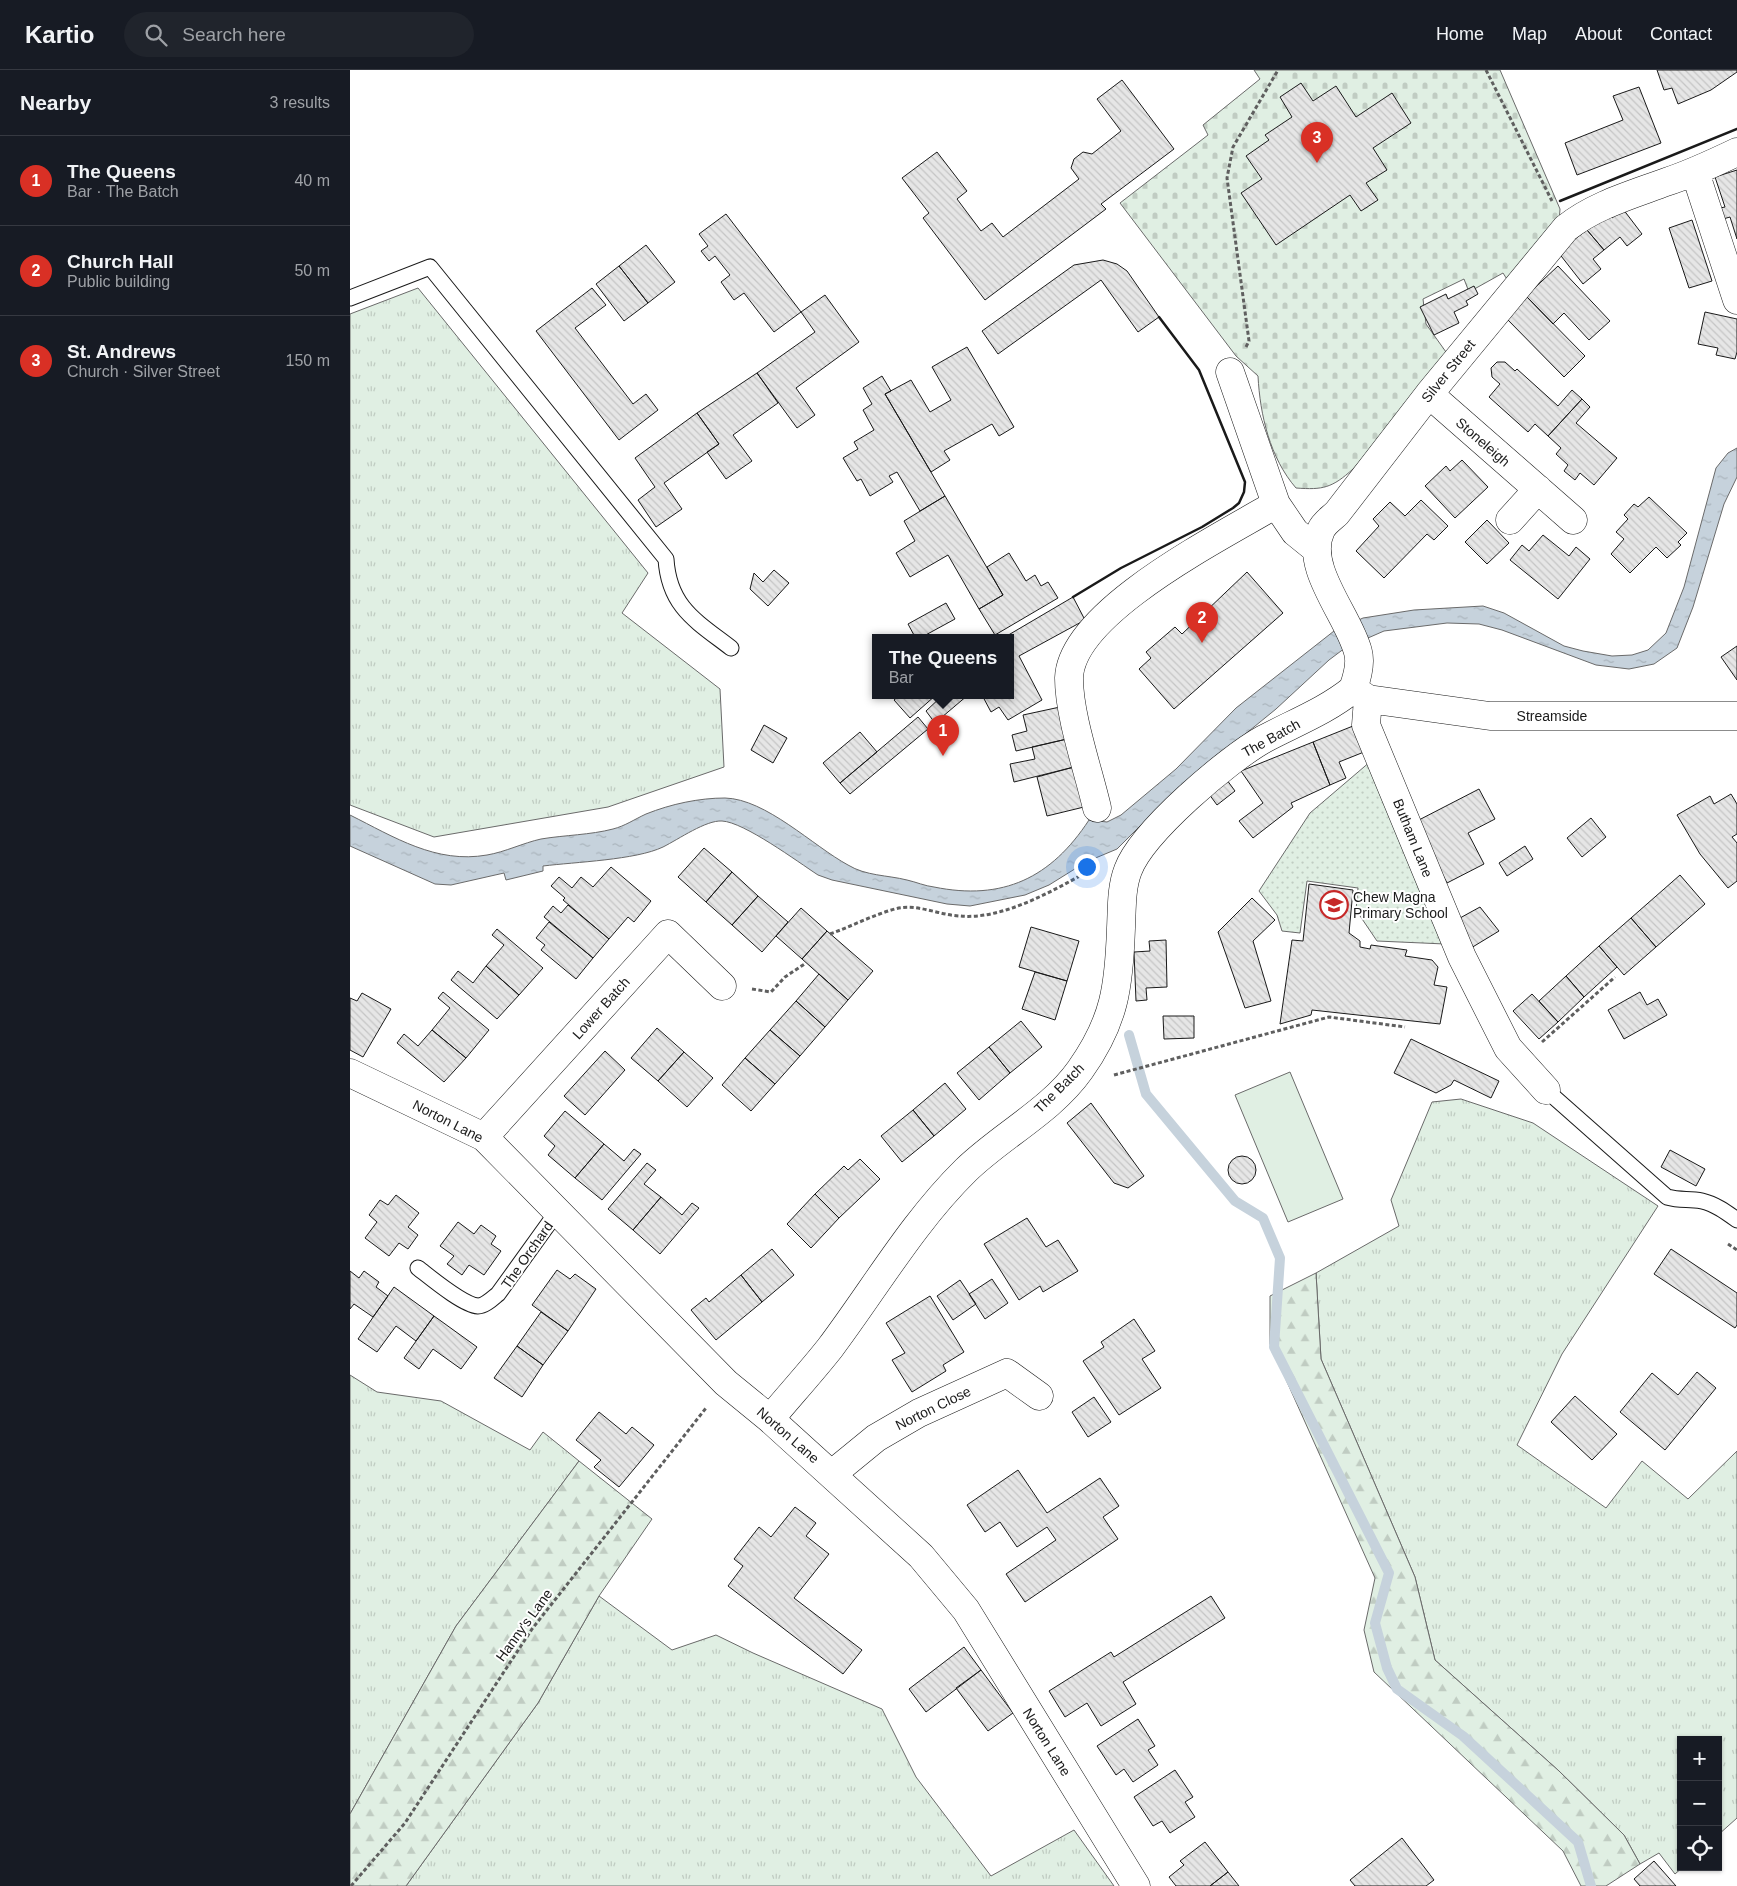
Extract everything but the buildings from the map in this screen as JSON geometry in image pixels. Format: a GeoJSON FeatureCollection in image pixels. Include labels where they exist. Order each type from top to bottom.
{"type":"FeatureCollection","features":[{"type":"Feature","properties":{"kind":"street","name":"Silver Street"},"geometry":{"type":"LineString","coordinates":[[1316,549],[1321,529],[1337,513],[1429,394],[1566,228],[1582,215],[1600,207],[1695,172],[1737,152]]}},
{"type":"Feature","properties":{"kind":"street"},"geometry":{"type":"LineString","coordinates":[[1695,172],[1737,300]]}},
{"type":"Feature","properties":{"kind":"street"},"geometry":{"type":"LineString","coordinates":[[1230,372],[1276,504],[1295,532],[1316,549],[1324,578],[1358,653],[1357,676],[1361,694]]}},
{"type":"Feature","properties":{"kind":"street","name":"Stoneleigh"},"geometry":{"type":"LineString","coordinates":[[1429,394],[1573,520]]}},
{"type":"Feature","properties":{"kind":"street"},"geometry":{"type":"LineString","coordinates":[[1510,520],[1538,489]]}},
{"type":"Feature","properties":{"kind":"street"},"geometry":{"type":"LineString","coordinates":[[1097,808],[1071,701],[1069,676],[1088,633],[1106,614],[1139,587],[1276,504]]}},
{"type":"Feature","properties":{"kind":"street","name":"Streamside"},"geometry":{"type":"LineString","coordinates":[[1361,694],[1490,716],[1737,716]]}},
{"type":"Feature","properties":{"kind":"street","name":"Butham Lane"},"geometry":{"type":"LineString","coordinates":[[1361,694],[1366,725],[1455,939],[1508,1048],[1546,1090]]}},
{"type":"Feature","properties":{"kind":"street","name":"The Batch"},"geometry":{"type":"LineString","coordinates":[[770,1419],[829,1349],[923,1218],[967,1169],[1049,1102],[1078,1073],[1094,1050],[1111,1015],[1119,979],[1123,891],[1128,869],[1138,852],[1176,808],[1229,762],[1262,740],[1333,705],[1361,694]]}},
{"type":"Feature","properties":{"kind":"street","name":"Lower Batch"},"geometry":{"type":"LineString","coordinates":[[484,1137],[668,934],[722,986]]}},
{"type":"Feature","properties":{"kind":"street","name":"Norton Lane"},"geometry":{"type":"LineString","coordinates":[[350,1073],[484,1137],[726,1383],[832,1474],[920,1556],[966,1610],[1136,1886]]}},
{"type":"Feature","properties":{"kind":"street","name":"Norton Close"},"geometry":{"type":"LineString","coordinates":[[832,1474],[876,1438],[919,1413],[1007,1373],[1039,1396]]}},
{"type":"Feature","properties":{"kind":"lane"},"geometry":{"type":"LineString","coordinates":[[350,298],[430,267],[666,559],[668,580],[678,602],[695,620],[731,648]]}},
{"type":"Feature","properties":{"kind":"lane"},"geometry":{"type":"LineString","coordinates":[[1546,1090],[1667,1197],[1680,1201],[1701,1201],[1715,1205],[1737,1220]]}},
{"type":"Feature","properties":{"kind":"lane","name":"The Orchard"},"geometry":{"type":"LineString","coordinates":[[418,1268],[464,1301],[478,1306],[488,1302],[498,1294],[557,1212]]}},
{"type":"Feature","properties":{"kind":"path"},"geometry":{"type":"LineString","coordinates":[[1230,372],[1249,341],[1226,178],[1233,147],[1278,70]]}},
{"type":"Feature","properties":{"kind":"path"},"geometry":{"type":"LineString","coordinates":[[1486,70],[1566,228]]}},
{"type":"Feature","properties":{"kind":"path"},"geometry":{"type":"LineString","coordinates":[[830,934],[896,909],[916,907],[961,916],[986,913],[1024,905],[1085,873],[1092,873],[1099,880]]}},
{"type":"Feature","properties":{"kind":"path"},"geometry":{"type":"LineString","coordinates":[[722,986],[771,992],[785,977],[806,963]]}},
{"type":"Feature","properties":{"kind":"path"},"geometry":{"type":"LineString","coordinates":[[1519,1062],[1616,977]]}},
{"type":"Feature","properties":{"kind":"path"},"geometry":{"type":"LineString","coordinates":[[1117,1074],[1329,1017],[1405,1027]]}},
{"type":"Feature","properties":{"kind":"path","name":"Hanny's Lane"},"geometry":{"type":"LineString","coordinates":[[351,1886],[405,1823],[532,1629],[726,1383]]}},
{"type":"Feature","properties":{"kind":"green space"},"geometry":{"type":"Polygon","coordinates":[[[1254,70],[1500,70],[1560,209],[1559,223],[1510,284],[1503,273],[1469,292],[1464,279],[1423,299],[1426,324],[1451,359],[1353,469],[1333,484],[1320,488],[1296,488],[1287,476],[1279,463],[1268,435],[1261,406],[1258,376],[1236,356],[1120,203],[1208,135],[1203,125],[1260,79],[1254,70]]]}},
{"type":"Feature","properties":{"kind":"green space"},"geometry":{"type":"Polygon","coordinates":[[[418,288],[648,573],[622,613],[720,689],[724,767],[608,807],[434,837],[350,805],[350,314],[418,288]]]}},
{"type":"Feature","properties":{"kind":"green space"},"geometry":{"type":"Polygon","coordinates":[[[1371,761],[1445,944],[1377,941],[1356,910],[1358,888],[1307,881],[1300,933],[1282,931],[1277,915],[1259,891],[1310,813],[1371,761]]]}},
{"type":"Feature","properties":{"kind":"green space"},"geometry":{"type":"Polygon","coordinates":[[[1290,1072],[1343,1199],[1288,1222],[1235,1095],[1290,1072]]]}},
{"type":"Feature","properties":{"kind":"green space"},"geometry":{"type":"Polygon","coordinates":[[[1461,1099],[1533,1123],[1658,1206],[1562,1354],[1517,1445],[1606,1508],[1642,1461],[1688,1499],[1737,1451],[1737,1818],[1722,1831],[1722,1736],[1677,1736],[1678,1871],[1675,1874],[1659,1853],[1640,1864],[1624,1835],[1559,1771],[1435,1660],[1415,1577],[1321,1359],[1316,1273],[1399,1226],[1391,1200],[1432,1102],[1461,1099]]]}},
{"type":"Feature","properties":{"kind":"green space"},"geometry":{"type":"Polygon","coordinates":[[[1316,1273],[1321,1359],[1415,1577],[1435,1660],[1559,1771],[1624,1835],[1640,1864],[1606,1886],[1581,1886],[1563,1851],[1374,1672],[1364,1630],[1375,1578],[1270,1344],[1270,1296],[1316,1273]]]}},
{"type":"Feature","properties":{"kind":"green space"},"geometry":{"type":"Polygon","coordinates":[[[350,1375],[377,1392],[441,1401],[530,1450],[543,1432],[579,1461],[456,1626],[350,1814],[350,1375]]]}},
{"type":"Feature","properties":{"kind":"green space"},"geometry":{"type":"Polygon","coordinates":[[[579,1461],[652,1519],[599,1596],[538,1703],[406,1886],[350,1886],[350,1814],[456,1626],[579,1461]]]}},
{"type":"Feature","properties":{"kind":"green space"},"geometry":{"type":"Polygon","coordinates":[[[599,1596],[672,1650],[716,1635],[882,1709],[916,1777],[991,1876],[1074,1830],[1114,1886],[406,1886],[538,1703],[599,1596]]]}},
{"type":"Feature","properties":{"kind":"water"},"geometry":{"type":"Polygon","coordinates":[[[1737,448],[1737,477],[1724,504],[1693,607],[1677,648],[1654,664],[1629,669],[1596,665],[1502,630],[1479,624],[1447,623],[1384,631],[1345,648],[1329,660],[1276,709],[1173,793],[1117,849],[1086,862],[1049,885],[1025,895],[970,906],[947,904],[832,880],[818,875],[757,835],[732,823],[722,821],[708,824],[663,847],[637,855],[543,866],[543,871],[506,880],[504,873],[451,885],[435,884],[350,846],[350,815],[416,847],[450,856],[468,857],[494,854],[541,839],[613,829],[665,807],[695,800],[725,798],[741,800],[757,806],[855,869],[959,891],[982,891],[1003,887],[1023,880],[1041,870],[1058,857],[1089,820],[1107,822],[1121,815],[1176,769],[1236,708],[1334,631],[1363,618],[1414,610],[1483,606],[1504,613],[1564,646],[1612,656],[1632,655],[1648,650],[1666,633],[1684,587],[1716,468],[1728,453],[1737,448]]]}},
{"type":"Feature","properties":{"kind":"waterway"},"geometry":{"type":"LineString","coordinates":[[1129,1035],[1146,1094],[1235,1201],[1263,1218],[1280,1258],[1274,1347],[1389,1573],[1375,1623],[1387,1668],[1397,1689],[1463,1736],[1578,1842],[1591,1886]]}},
{"type":"Feature","properties":{"kind":"wall"},"geometry":{"type":"LineString","coordinates":[[1560,201],[1737,129]]}},
{"type":"Feature","properties":{"kind":"wall"},"geometry":{"type":"LineString","coordinates":[[1073,597],[1121,568],[1202,527],[1233,508],[1239,503],[1244,492],[1245,482],[1199,370],[1159,317]]}},
{"type":"Feature","properties":{"kind":"place","name":"St. Andrews"},"geometry":{"type":"Point","coordinates":[1317,163]}},
{"type":"Feature","properties":{"kind":"place","name":"Church Hall"},"geometry":{"type":"Point","coordinates":[1202,643]}},
{"type":"Feature","properties":{"kind":"place","name":"The Queens"},"geometry":{"type":"Point","coordinates":[943,756]}},
{"type":"Feature","properties":{"kind":"place","name":"Chew Magna Primary School"},"geometry":{"type":"Point","coordinates":[1334,905]}}]}
